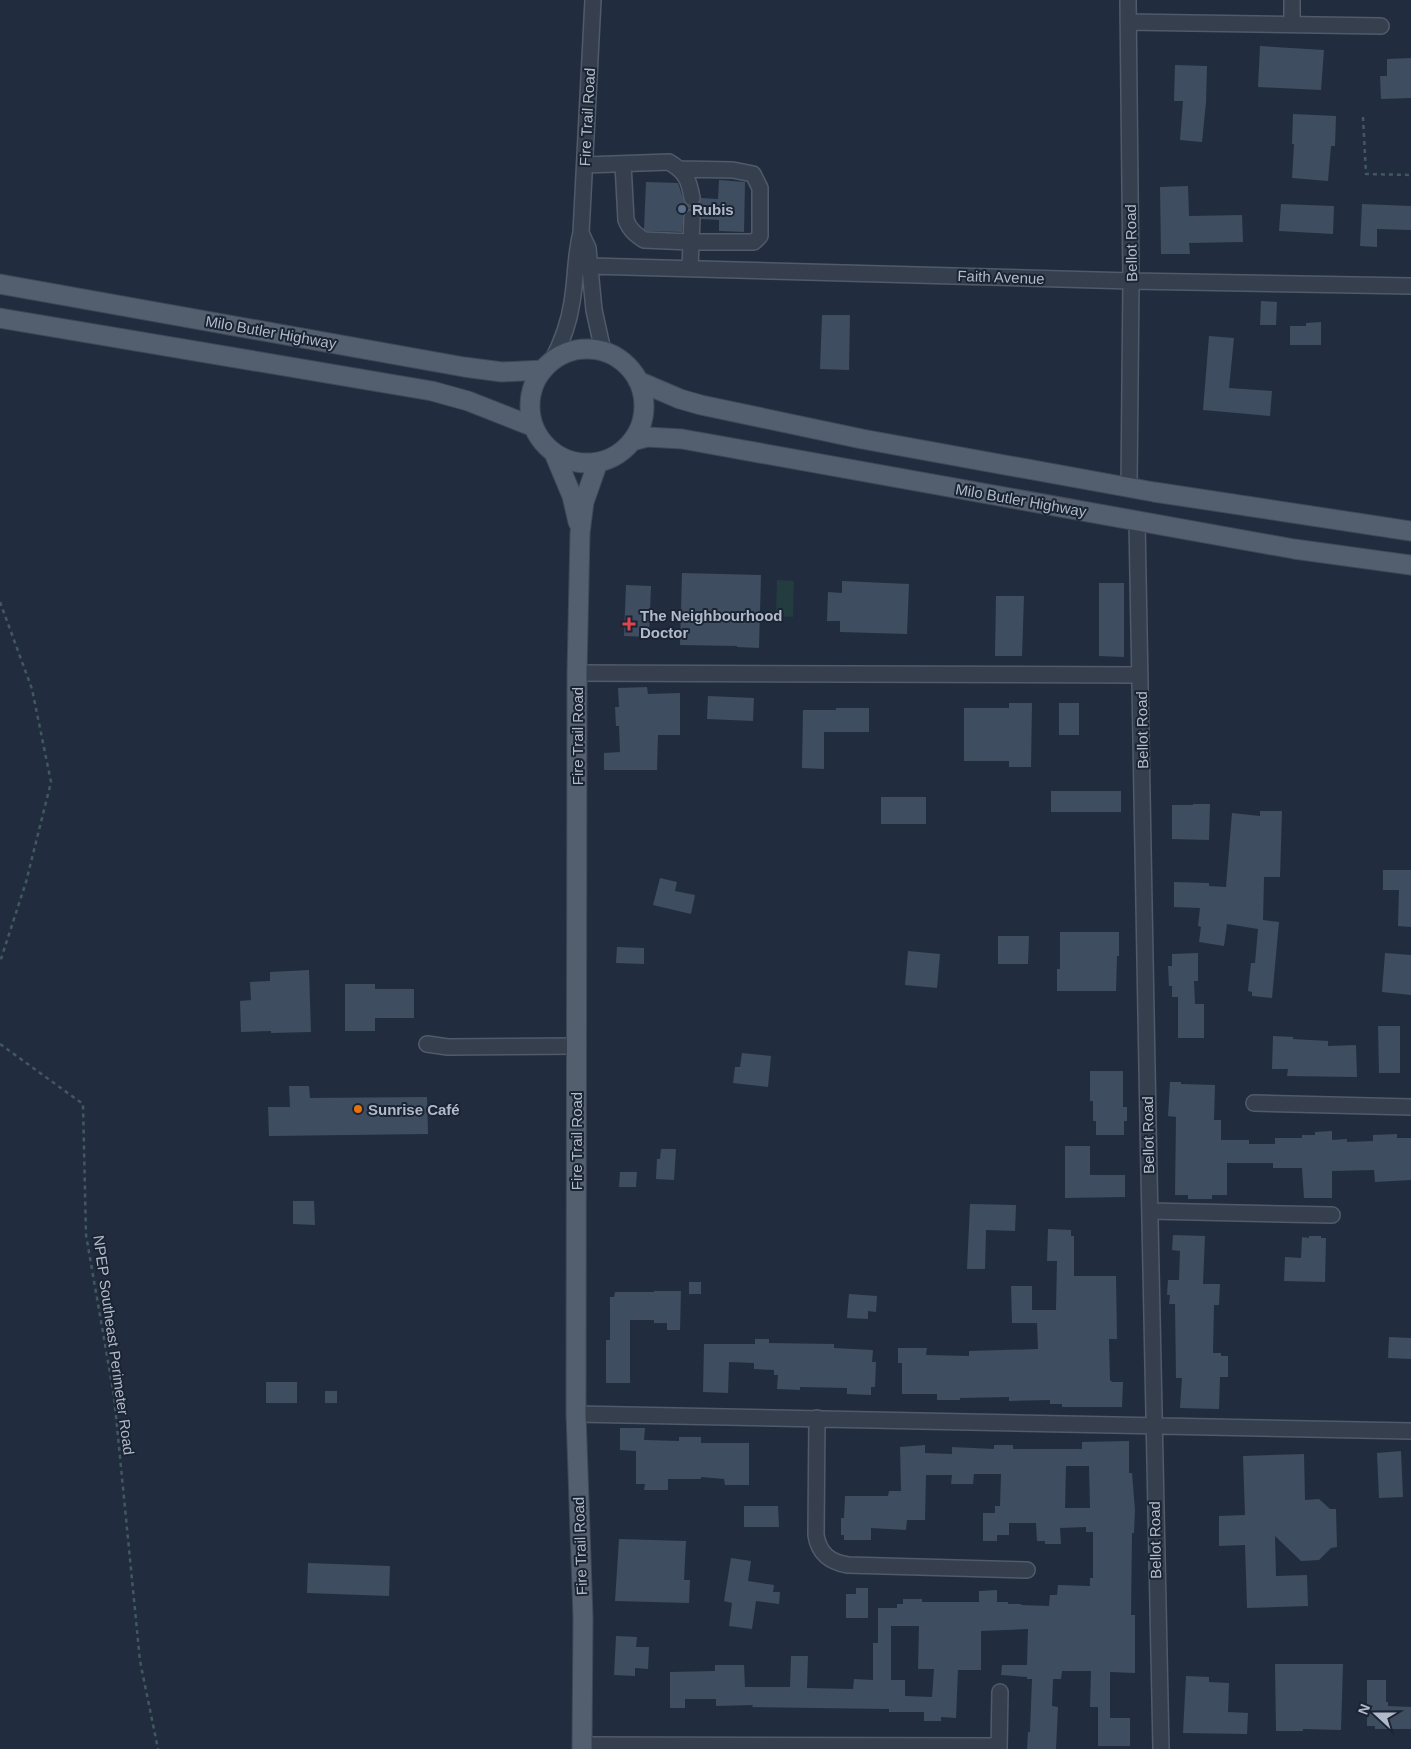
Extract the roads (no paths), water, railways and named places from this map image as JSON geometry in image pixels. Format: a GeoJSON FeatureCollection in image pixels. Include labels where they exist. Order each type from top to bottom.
{"type":"FeatureCollection","features":[{"type":"Feature","properties":{"kind":"main road","name":"Milo Butler Highway"},"geometry":{"type":"LineString","coordinates":[[0,284],[480,369],[502,372],[547,365]]}},
{"type":"Feature","properties":{"kind":"main road","name":"Milo Butler Highway"},"geometry":{"type":"LineString","coordinates":[[0,318],[432,391],[468,401],[534,427]]}},
{"type":"Feature","properties":{"kind":"main road"},"geometry":{"type":"LineString","coordinates":[[582,348],[603,351],[624,362],[638,381],[644,401],[642,423],[632,441],[617,454],[598,462],[580,463],[566,459],[545,446],[534,427],[531,416],[530,397],[535,383],[547,365],[562,354],[582,348]]}},
{"type":"Feature","properties":{"kind":"main road"},"geometry":{"type":"LineString","coordinates":[[638,381],[680,399],[739,414],[862,439],[1129,487],[1411,531]]}},
{"type":"Feature","properties":{"kind":"main road","name":"Milo Butler Highway"},"geometry":{"type":"LineString","coordinates":[[632,441],[648,437],[682,439],[1294,549],[1411,565]]}},
{"type":"Feature","properties":{"kind":"main road","name":"Fire Trail Road"},"geometry":{"type":"LineString","coordinates":[[554,453],[572,496],[580,532]]}},
{"type":"Feature","properties":{"kind":"main road","name":"Fire Trail Road"},"geometry":{"type":"LineString","coordinates":[[582,1747],[583,1617],[576,1414],[578,673],[580,532],[584,502],[598,462]]}},
{"type":"Feature","properties":{"kind":"street","name":"Fire Trail Road"},"geometry":{"type":"LineString","coordinates":[[547,365],[565,333],[570,316],[577,249],[581,233],[593,0]]}},
{"type":"Feature","properties":{"kind":"street","name":"Bellot Road"},"geometry":{"type":"LineString","coordinates":[[1128,0],[1131,281],[1129,487]]}},
{"type":"Feature","properties":{"kind":"street"},"geometry":{"type":"LineString","coordinates":[[1292,0],[1292,24]]}},
{"type":"Feature","properties":{"kind":"street"},"geometry":{"type":"LineString","coordinates":[[1128,22],[1381,26]]}},
{"type":"Feature","properties":{"kind":"street"},"geometry":{"type":"LineString","coordinates":[[585,165],[669,162],[682,169],[733,170],[753,174],[760,188],[760,236],[754,242],[644,240],[634,234],[629,228],[625,213],[623,164]]}},
{"type":"Feature","properties":{"kind":"street"},"geometry":{"type":"LineString","coordinates":[[682,169],[690,183],[692,198]]}},
{"type":"Feature","properties":{"kind":"street"},"geometry":{"type":"LineString","coordinates":[[690,268],[692,218]]}},
{"type":"Feature","properties":{"kind":"street","name":"Fire Trail Road"},"geometry":{"type":"LineString","coordinates":[[581,233],[588,248],[594,310],[603,351]]}},
{"type":"Feature","properties":{"kind":"street","name":"Faith Avenue"},"geometry":{"type":"LineString","coordinates":[[590,266],[1131,281],[1411,286]]}},
{"type":"Feature","properties":{"kind":"street","name":"Bellot Road"},"geometry":{"type":"LineString","coordinates":[[1137,521],[1150,1211],[1152,1425],[1160,1749]]}},
{"type":"Feature","properties":{"kind":"street"},"geometry":{"type":"LineString","coordinates":[[578,673],[1140,675]]}},
{"type":"Feature","properties":{"kind":"street"},"geometry":{"type":"LineString","coordinates":[[427,1044],[448,1046],[576,1046]]}},
{"type":"Feature","properties":{"kind":"street"},"geometry":{"type":"LineString","coordinates":[[1254,1102],[1411,1107]]}},
{"type":"Feature","properties":{"kind":"street"},"geometry":{"type":"LineString","coordinates":[[1150,1211],[1332,1215]]}},
{"type":"Feature","properties":{"kind":"street"},"geometry":{"type":"LineString","coordinates":[[576,1414],[1411,1431]]}},
{"type":"Feature","properties":{"kind":"street"},"geometry":{"type":"LineString","coordinates":[[817,1418],[816,1535],[823,1555],[829,1560],[848,1565],[1027,1570]]}},
{"type":"Feature","properties":{"kind":"street"},"geometry":{"type":"LineString","coordinates":[[582,1747],[999,1748],[1000,1692]]}},
{"type":"Feature","properties":{"kind":"place","name":"Rubis"},"geometry":{"type":"Point","coordinates":[682,209]}},
{"type":"Feature","properties":{"kind":"place","name":"The Neighbourhood Doctor"},"geometry":{"type":"Point","coordinates":[629,624]}},
{"type":"Feature","properties":{"kind":"place","name":"Sunrise Café"},"geometry":{"type":"Point","coordinates":[358,1109]}}]}
